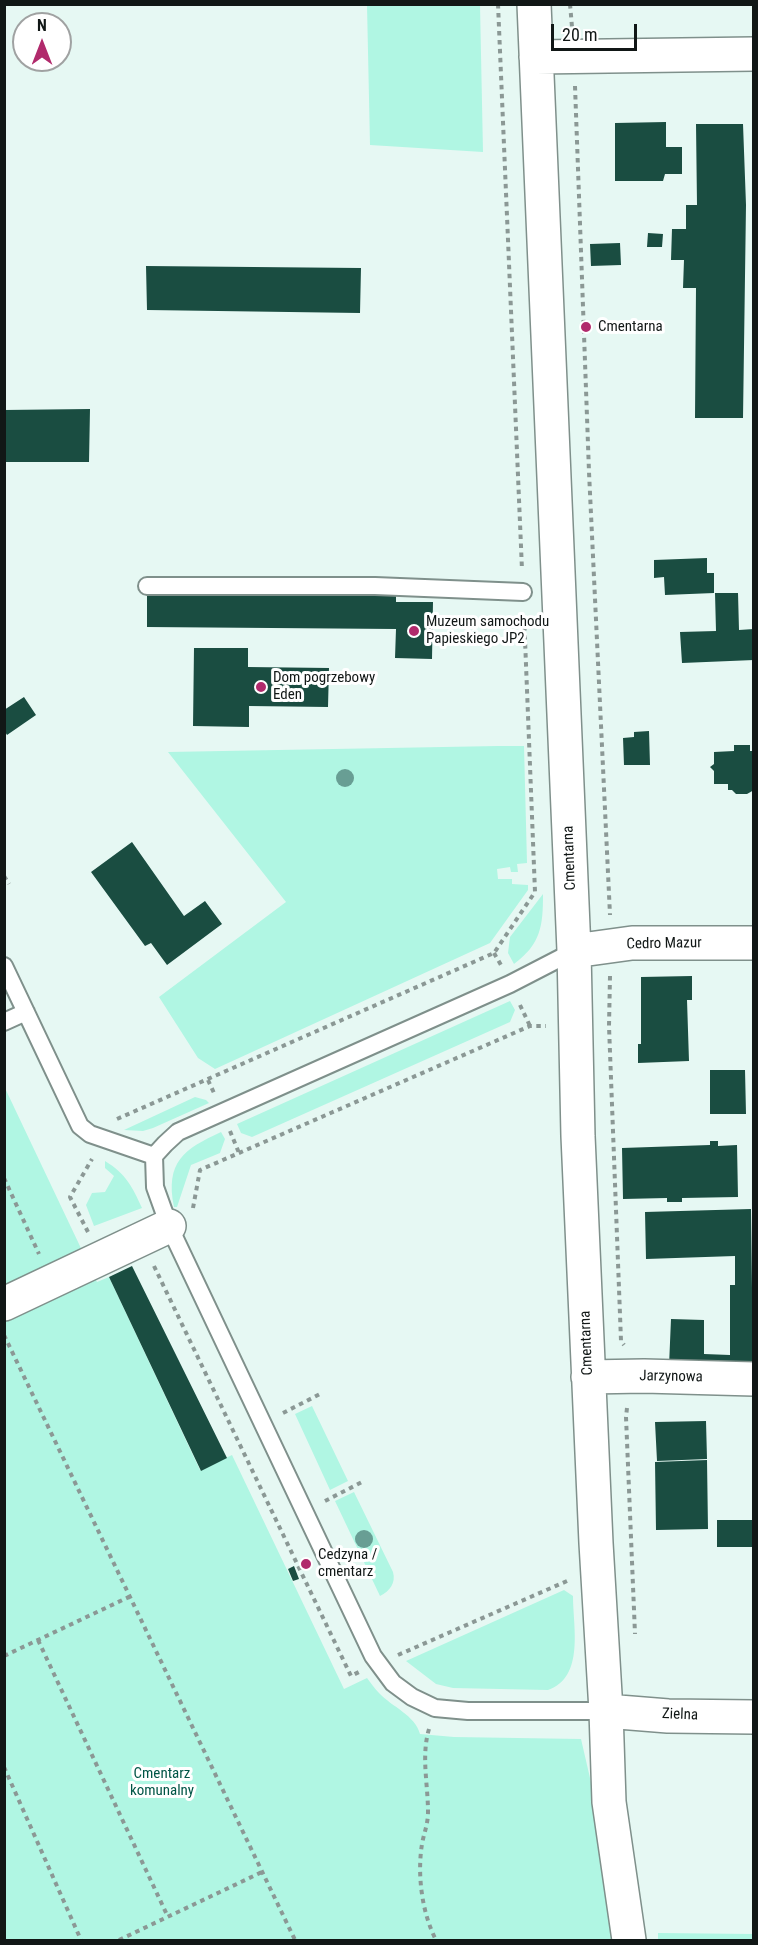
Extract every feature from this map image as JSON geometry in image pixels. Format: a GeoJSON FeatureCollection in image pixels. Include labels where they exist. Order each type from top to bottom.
{"type":"FeatureCollection","features":[{"type":"Feature","properties":{"kind":"street","name":"Cmentarna"},"geometry":{"type":"LineString","coordinates":[[534,4],[574,951],[578,1136],[588,1377],[609,1802],[629,1941]]}},
{"type":"Feature","properties":{"kind":"street"},"geometry":{"type":"LineString","coordinates":[[536,57],[753,54]]}},
{"type":"Feature","properties":{"kind":"street","name":"Cedro Mazur"},"geometry":{"type":"LineString","coordinates":[[574,951],[632,943],[753,943]]}},
{"type":"Feature","properties":{"kind":"street"},"geometry":{"type":"LineString","coordinates":[[4,1304],[167,1227]]}},
{"type":"Feature","properties":{"kind":"street","name":"Jarzynowa"},"geometry":{"type":"LineString","coordinates":[[588,1377],[753,1379]]}},
{"type":"Feature","properties":{"kind":"street","name":"Zielna"},"geometry":{"type":"LineString","coordinates":[[606,1711],[669,1716],[753,1716]]}},
{"type":"Feature","properties":{"kind":"lane"},"geometry":{"type":"LineString","coordinates":[[147,586],[375,586],[523,592]]}},
{"type":"Feature","properties":{"kind":"lane"},"geometry":{"type":"LineString","coordinates":[[574,951],[510,984],[178,1132],[154,1156],[155,1187],[167,1227],[373,1656],[393,1683],[412,1697],[435,1708],[468,1711],[606,1711]]}},
{"type":"Feature","properties":{"kind":"lane"},"geometry":{"type":"LineString","coordinates":[[4,966],[80,1126],[90,1134],[154,1156]]}},
{"type":"Feature","properties":{"kind":"lane"},"geometry":{"type":"LineString","coordinates":[[4,1022],[26,1012]]}},
{"type":"Feature","properties":{"kind":"path"},"geometry":{"type":"LineString","coordinates":[[113,1126],[117,1120],[494,952],[535,892],[498,4]]}},
{"type":"Feature","properties":{"kind":"path"},"geometry":{"type":"LineString","coordinates":[[570,4],[570,26],[578,37],[596,39],[597,74],[575,85],[590,484],[608,908],[610,917],[629,926],[633,957],[617,963],[610,974],[609,1026],[621,1341],[626,1350],[637,1357],[643,1357],[645,1376],[645,1395],[637,1396],[628,1403],[626,1417],[635,1637]]}},
{"type":"Feature","properties":{"kind":"path"},"geometry":{"type":"LineString","coordinates":[[4,876],[9,884]]}},
{"type":"Feature","properties":{"kind":"path"},"geometry":{"type":"LineString","coordinates":[[517,998],[530,1026]]}},
{"type":"Feature","properties":{"kind":"path"},"geometry":{"type":"LineString","coordinates":[[363,1671],[351,1676],[167,1227],[200,1170],[530,1026],[552,1026]]}},
{"type":"Feature","properties":{"kind":"path"},"geometry":{"type":"LineString","coordinates":[[208,1080],[216,1098]]}},
{"type":"Feature","properties":{"kind":"path"},"geometry":{"type":"LineString","coordinates":[[228,1127],[239,1153]]}},
{"type":"Feature","properties":{"kind":"path"},"geometry":{"type":"LineString","coordinates":[[94,1156],[70,1197],[101,1257]]}},
{"type":"Feature","properties":{"kind":"path"},"geometry":{"type":"LineString","coordinates":[[4,1178],[51,1281]]}},
{"type":"Feature","properties":{"kind":"path"},"geometry":{"type":"LineString","coordinates":[[4,1335],[295,1941]]}},
{"type":"Feature","properties":{"kind":"path"},"geometry":{"type":"LineString","coordinates":[[288,1423],[283,1413],[322,1393]]}},
{"type":"Feature","properties":{"kind":"path"},"geometry":{"type":"LineString","coordinates":[[329,1511],[324,1501],[364,1481]]}},
{"type":"Feature","properties":{"kind":"path"},"geometry":{"type":"LineString","coordinates":[[391,1658],[576,1577]]}},
{"type":"Feature","properties":{"kind":"path"},"geometry":{"type":"LineString","coordinates":[[4,1656],[131,1596]]}},
{"type":"Feature","properties":{"kind":"path"},"geometry":{"type":"LineString","coordinates":[[38,1640],[168,1917]]}},
{"type":"Feature","properties":{"kind":"path"},"geometry":{"type":"LineString","coordinates":[[396,1656],[402,1665]]}},
{"type":"Feature","properties":{"kind":"path"},"geometry":{"type":"LineString","coordinates":[[435,1708],[425,1750],[428,1811],[420,1873],[424,1904],[436,1941]]}},
{"type":"Feature","properties":{"kind":"path"},"geometry":{"type":"LineString","coordinates":[[4,1767],[81,1941]]}},
{"type":"Feature","properties":{"kind":"path"},"geometry":{"type":"LineString","coordinates":[[119,1941],[262,1872]]}},
{"type":"Feature","properties":{"kind":"green space"},"geometry":{"type":"Polygon","coordinates":[[[367,5],[480,5],[483,152],[370,145],[367,5]]]}},
{"type":"Feature","properties":{"kind":"green space"},"geometry":{"type":"Polygon","coordinates":[[[524,746],[527,863],[517,864],[518,872],[511,872],[510,867],[497,869],[498,879],[512,879],[512,884],[528,885],[528,890],[490,943],[215,1069],[198,1058],[159,997],[286,902],[168,752],[524,746]]]}},
{"type":"Feature","properties":{"kind":"green space"},"geometry":{"type":"Polygon","coordinates":[[[543,894],[539,934],[530,949],[514,964],[508,953],[510,937],[543,894]]]}},
{"type":"Feature","properties":{"kind":"green space"},"geometry":{"type":"Polygon","coordinates":[[[510,1001],[515,1010],[510,1022],[252,1137],[241,1133],[237,1124],[510,1001]]]}},
{"type":"Feature","properties":{"kind":"green space","name":"Cmentarz komunalny"},"geometry":{"type":"Polygon","coordinates":[[[4,1086],[97,1282],[109,1277],[200,1470],[232,1455],[344,1689],[367,1678],[384,1698],[413,1722],[420,1734],[454,1737],[581,1739],[599,1817],[612,1940],[5,1940],[4,1086]]]}},
{"type":"Feature","properties":{"kind":"green space"},"geometry":{"type":"Polygon","coordinates":[[[195,1097],[209,1103],[153,1128],[143,1131],[124,1130],[195,1097]]]}},
{"type":"Feature","properties":{"kind":"green space"},"geometry":{"type":"Polygon","coordinates":[[[221,1132],[225,1139],[220,1153],[191,1165],[177,1207],[174,1207],[172,1179],[180,1159],[187,1151],[221,1132]]]}},
{"type":"Feature","properties":{"kind":"green space"},"geometry":{"type":"Polygon","coordinates":[[[105,1161],[128,1181],[142,1208],[94,1226],[86,1205],[92,1193],[105,1192],[114,1176],[105,1168],[105,1161]]]}},
{"type":"Feature","properties":{"kind":"green space"},"geometry":{"type":"Polygon","coordinates":[[[312,1406],[348,1481],[330,1490],[295,1414],[312,1406]]]}},
{"type":"Feature","properties":{"kind":"green space"},"geometry":{"type":"Polygon","coordinates":[[[354,1492],[393,1572],[394,1580],[391,1586],[380,1596],[335,1501],[354,1492]]]}},
{"type":"Feature","properties":{"kind":"green space"},"geometry":{"type":"Polygon","coordinates":[[[564,1590],[573,1596],[575,1636],[572,1663],[568,1674],[560,1684],[548,1690],[453,1688],[436,1684],[406,1661],[564,1590]]]}},
{"type":"Feature","properties":{"kind":"green space"},"geometry":{"type":"Polygon","coordinates":[[[658,1933],[753,1934],[753,1940],[658,1940],[658,1933]]]}},
{"type":"Feature","properties":{"kind":"building"},"geometry":{"type":"Polygon","coordinates":[[[666,122],[666,147],[682,147],[682,174],[665,174],[663,181],[615,181],[615,123],[666,122]]]}},
{"type":"Feature","properties":{"kind":"building"},"geometry":{"type":"Polygon","coordinates":[[[696,124],[743,124],[746,205],[743,418],[695,418],[696,288],[683,288],[684,260],[671,260],[672,229],[686,229],[686,205],[697,205],[696,124]]]}},
{"type":"Feature","properties":{"kind":"building"},"geometry":{"type":"Polygon","coordinates":[[[648,233],[663,234],[662,247],[647,247],[648,233]]]}},
{"type":"Feature","properties":{"kind":"building"},"geometry":{"type":"Polygon","coordinates":[[[620,243],[621,265],[591,266],[590,244],[620,243]]]}},
{"type":"Feature","properties":{"kind":"building"},"geometry":{"type":"Polygon","coordinates":[[[146,266],[361,268],[360,313],[147,310],[146,266]]]}},
{"type":"Feature","properties":{"kind":"building"},"geometry":{"type":"Polygon","coordinates":[[[90,409],[89,462],[4,462],[4,410],[90,409]]]}},
{"type":"Feature","properties":{"kind":"building"},"geometry":{"type":"Polygon","coordinates":[[[707,558],[707,573],[714,573],[714,593],[665,595],[664,577],[654,578],[654,560],[707,558]]]}},
{"type":"Feature","properties":{"kind":"building"},"geometry":{"type":"Polygon","coordinates":[[[147,591],[396,593],[396,602],[433,602],[432,659],[395,658],[396,629],[147,627],[147,591]]]}},
{"type":"Feature","properties":{"kind":"building"},"geometry":{"type":"Polygon","coordinates":[[[715,593],[738,593],[739,630],[754,629],[754,660],[682,663],[680,632],[716,631],[715,593]]]}},
{"type":"Feature","properties":{"kind":"building","name":"Dom pogrzebowy Eden"},"geometry":{"type":"Polygon","coordinates":[[[194,648],[248,648],[248,667],[329,668],[328,707],[249,706],[249,727],[193,726],[194,648]]]}},
{"type":"Feature","properties":{"kind":"building"},"geometry":{"type":"Polygon","coordinates":[[[24,697],[36,715],[7,735],[4,730],[4,710],[24,697]]]}},
{"type":"Feature","properties":{"kind":"building"},"geometry":{"type":"Polygon","coordinates":[[[649,731],[650,765],[624,765],[623,738],[634,737],[634,732],[649,731]]]}},
{"type":"Feature","properties":{"kind":"building"},"geometry":{"type":"Polygon","coordinates":[[[734,745],[750,745],[750,751],[754,751],[754,790],[747,794],[736,794],[728,790],[728,784],[714,784],[714,771],[710,767],[714,764],[714,752],[734,751],[734,745]]]}},
{"type":"Feature","properties":{"kind":"building"},"geometry":{"type":"Polygon","coordinates":[[[132,842],[184,916],[205,901],[222,924],[167,965],[151,943],[145,946],[91,872],[132,842]]]}},
{"type":"Feature","properties":{"kind":"building"},"geometry":{"type":"Polygon","coordinates":[[[692,976],[692,1000],[687,1000],[689,1061],[638,1063],[638,1044],[641,1044],[641,977],[692,976]]]}},
{"type":"Feature","properties":{"kind":"building"},"geometry":{"type":"Polygon","coordinates":[[[710,1070],[745,1070],[746,1114],[710,1114],[710,1070]]]}},
{"type":"Feature","properties":{"kind":"building"},"geometry":{"type":"Polygon","coordinates":[[[710,1141],[718,1141],[718,1146],[737,1145],[738,1197],[682,1198],[682,1202],[667,1202],[667,1198],[623,1199],[622,1148],[710,1145],[710,1141]]]}},
{"type":"Feature","properties":{"kind":"building"},"geometry":{"type":"Polygon","coordinates":[[[751,1209],[753,1367],[669,1366],[671,1319],[704,1320],[704,1354],[730,1355],[730,1285],[735,1285],[735,1256],[646,1259],[645,1212],[751,1209]]]}},
{"type":"Feature","properties":{"kind":"building"},"geometry":{"type":"Polygon","coordinates":[[[132,1266],[227,1458],[201,1471],[109,1277],[132,1266]]]}},
{"type":"Feature","properties":{"kind":"building"},"geometry":{"type":"Polygon","coordinates":[[[706,1421],[707,1459],[657,1461],[655,1422],[706,1421]]]}},
{"type":"Feature","properties":{"kind":"building"},"geometry":{"type":"Polygon","coordinates":[[[707,1460],[708,1529],[656,1530],[655,1462],[707,1460]]]}},
{"type":"Feature","properties":{"kind":"building"},"geometry":{"type":"Polygon","coordinates":[[[717,1520],[754,1520],[754,1547],[717,1547],[717,1520]]]}},
{"type":"Feature","properties":{"kind":"building"},"geometry":{"type":"Polygon","coordinates":[[[294,1566],[299,1579],[293,1581],[288,1569],[294,1566]]]}},
{"type":"Feature","properties":{"kind":"place","name":"Cmentarna"},"geometry":{"type":"Point","coordinates":[586,327]}},
{"type":"Feature","properties":{"kind":"place","name":"Muzeum samochodu Papieskiego JP2"},"geometry":{"type":"Point","coordinates":[414,631]}},
{"type":"Feature","properties":{"kind":"place","name":"Dom pogrzebowy Eden"},"geometry":{"type":"Point","coordinates":[261,687]}},
{"type":"Feature","properties":{"kind":"place","name":"Cedzyna / cmentarz"},"geometry":{"type":"Point","coordinates":[306,1564]}}]}
